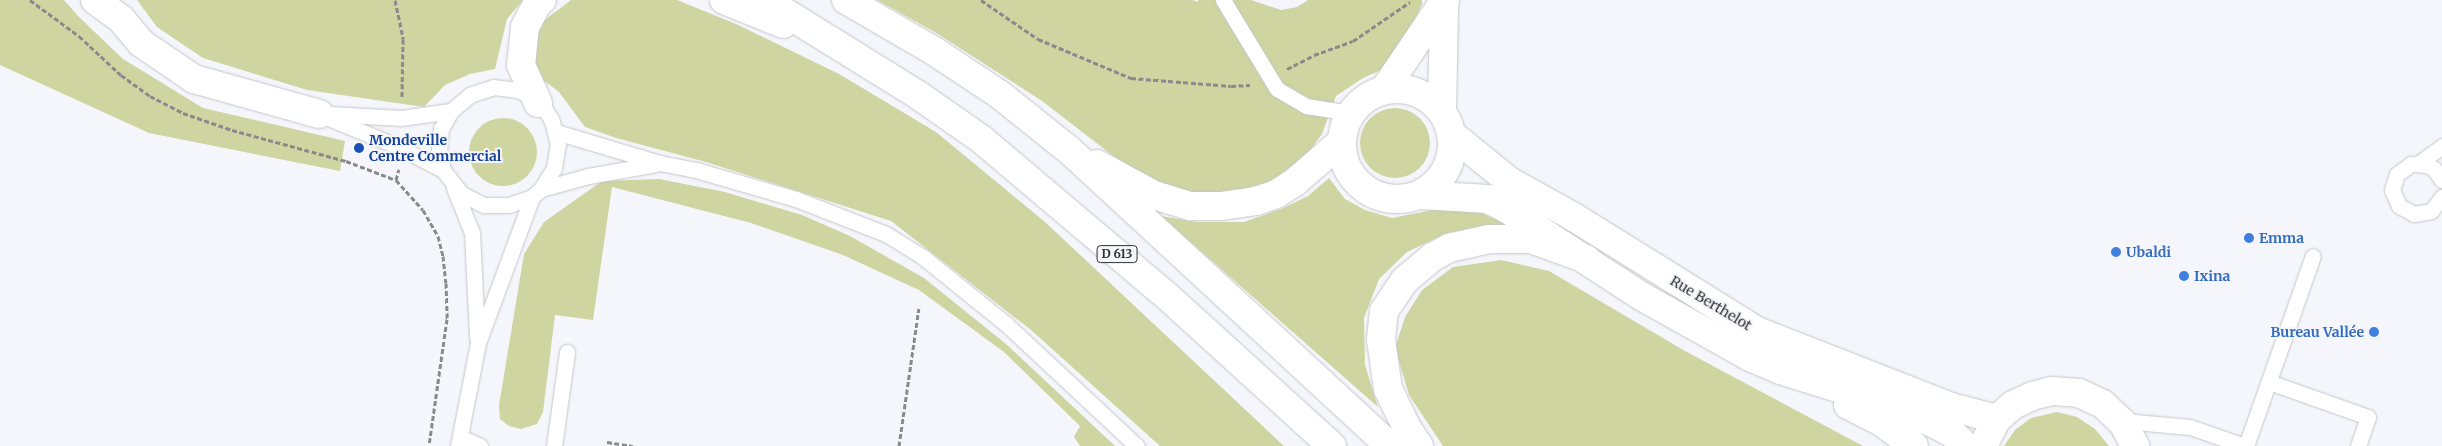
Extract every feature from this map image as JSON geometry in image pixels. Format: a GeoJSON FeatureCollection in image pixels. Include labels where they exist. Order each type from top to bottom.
{"type":"FeatureCollection","features":[{"type":"Feature","properties":{"kind":"main road"},"geometry":{"type":"LineString","coordinates":[[95,0],[116,10],[141,43],[194,79],[319,114]]}},
{"type":"Feature","properties":{"kind":"main road"},"geometry":{"type":"LineString","coordinates":[[538,102],[521,65],[525,26],[537,4],[542,0]]}},
{"type":"Feature","properties":{"kind":"main road"},"geometry":{"type":"LineString","coordinates":[[724,0],[781,23],[889,78]]}},
{"type":"Feature","properties":{"kind":"main road","name":"D 613"},"geometry":{"type":"LineString","coordinates":[[765,0],[889,78],[918,94],[981,139],[1168,297],[1332,446]]}},
{"type":"Feature","properties":{"kind":"main road"},"geometry":{"type":"LineString","coordinates":[[846,0],[934,50],[1000,94],[1069,150],[1390,446]]}},
{"type":"Feature","properties":{"kind":"main road"},"geometry":{"type":"LineString","coordinates":[[1384,90],[1445,2]]}},
{"type":"Feature","properties":{"kind":"main road"},"geometry":{"type":"LineString","coordinates":[[1445,2],[1447,123],[1452,149],[1449,163],[1442,176],[1420,195],[1392,200],[1365,191],[1347,169],[1342,156],[1341,142],[1346,122],[1351,113],[1366,99],[1384,90],[1400,89],[1416,92],[1431,100],[1447,123]]}},
{"type":"Feature","properties":{"kind":"main road","name":"Rue Berthelot"},"geometry":{"type":"LineString","coordinates":[[1447,123],[1508,181],[1572,216],[1757,331],[1951,406],[1998,419]]}},
{"type":"Feature","properties":{"kind":"main road"},"geometry":{"type":"LineString","coordinates":[[1069,150],[1154,195],[1190,206],[1221,206],[1256,201],[1276,194],[1296,182],[1341,142]]}},
{"type":"Feature","properties":{"kind":"main road","name":"Rue Berthelot"},"geometry":{"type":"LineString","coordinates":[[1420,195],[1488,199],[1504,207],[1650,301],[1717,340],[1780,370],[1885,403],[1937,425],[1953,434],[1966,446]]}},
{"type":"Feature","properties":{"kind":"main road"},"geometry":{"type":"LineString","coordinates":[[1419,446],[1407,428],[1388,389],[1381,339],[1384,311],[1404,281],[1432,257],[1449,248],[1489,239],[1530,239],[1586,259]]}},
{"type":"Feature","properties":{"kind":"main road"},"geometry":{"type":"LineString","coordinates":[[1780,370],[1880,421],[1914,446]]}},
{"type":"Feature","properties":{"kind":"main road"},"geometry":{"type":"LineString","coordinates":[[1983,446],[1998,419],[2013,405],[2032,396],[2052,391],[2079,394],[2103,404],[2129,434]]}},
{"type":"Feature","properties":{"kind":"lane"},"geometry":{"type":"LineString","coordinates":[[1223,0],[1277,89],[1306,106],[1351,113]]}},
{"type":"Feature","properties":{"kind":"lane"},"geometry":{"type":"LineString","coordinates":[[480,446],[459,441],[478,343],[536,193],[551,174],[557,156],[556,132],[552,121],[538,102],[518,90],[494,87],[470,95],[451,111],[441,129],[439,139],[439,155],[443,170],[462,194],[484,205],[509,206],[536,193],[588,176],[660,163]]}},
{"type":"Feature","properties":{"kind":"lane"},"geometry":{"type":"LineString","coordinates":[[319,114],[401,118],[451,111]]}},
{"type":"Feature","properties":{"kind":"lane"},"geometry":{"type":"LineString","coordinates":[[319,114],[399,147],[443,170]]}},
{"type":"Feature","properties":{"kind":"lane"},"geometry":{"type":"LineString","coordinates":[[556,132],[660,163],[696,170],[796,199],[886,234],[923,257],[1006,324],[1137,446]]}},
{"type":"Feature","properties":{"kind":"lane"},"geometry":{"type":"LineString","coordinates":[[2420,163],[2442,146]]}},
{"type":"Feature","properties":{"kind":"lane"},"geometry":{"type":"LineString","coordinates":[[2440,203],[2431,211],[2414,214],[2406,211],[2394,199],[2392,190],[2397,174],[2411,164],[2420,163],[2434,169],[2442,180]]}},
{"type":"Feature","properties":{"kind":"lane"},"geometry":{"type":"LineString","coordinates":[[453,185],[472,233],[478,343]]}},
{"type":"Feature","properties":{"kind":"lane"},"geometry":{"type":"LineString","coordinates":[[2129,434],[2136,422],[2190,427],[2246,446],[2313,256]]}},
{"type":"Feature","properties":{"kind":"lane"},"geometry":{"type":"LineString","coordinates":[[554,446],[567,352]]}},
{"type":"Feature","properties":{"kind":"lane"},"geometry":{"type":"LineString","coordinates":[[2269,382],[2368,417],[2358,446]]}},
{"type":"Feature","properties":{"kind":"path"},"geometry":{"type":"LineString","coordinates":[[395,0],[403,38],[402,98]]}},
{"type":"Feature","properties":{"kind":"path"},"geometry":{"type":"LineString","coordinates":[[981,0],[1038,39],[1132,78],[1231,86],[1260,85]]}},
{"type":"Feature","properties":{"kind":"path"},"geometry":{"type":"LineString","coordinates":[[1280,73],[1314,55],[1353,42],[1413,0]]}},
{"type":"Feature","properties":{"kind":"path"},"geometry":{"type":"LineString","coordinates":[[397,173],[396,180],[423,210],[438,236],[444,265],[447,319],[429,446]]}},
{"type":"Feature","properties":{"kind":"path"},"geometry":{"type":"LineString","coordinates":[[899,446],[918,308]]}},
{"type":"Feature","properties":{"kind":"path"},"geometry":{"type":"LineString","coordinates":[[607,442],[633,446]]}},
{"type":"Feature","properties":{"kind":"green space"},"geometry":{"type":"Polygon","coordinates":[[[0,0],[64,0],[123,59],[203,108],[345,141],[340,171],[149,133],[0,65],[0,0]]]}},
{"type":"Feature","properties":{"kind":"green space"},"geometry":{"type":"Polygon","coordinates":[[[137,0],[523,0],[507,19],[495,69],[470,74],[445,85],[424,107],[307,90],[203,58],[157,27],[137,0]]]}},
{"type":"Feature","properties":{"kind":"green space"},"geometry":{"type":"Polygon","coordinates":[[[571,0],[677,0],[736,24],[839,74],[936,132],[1045,222],[1284,446],[1160,446],[1031,330],[891,221],[706,162],[616,138],[585,127],[559,92],[543,80],[533,65],[532,41],[542,22],[571,0]]]}},
{"type":"Feature","properties":{"kind":"green space"},"geometry":{"type":"Polygon","coordinates":[[[877,0],[1192,0],[1198,2],[1198,0],[1251,0],[1281,10],[1297,7],[1308,0],[1422,0],[1422,4],[1395,64],[1363,78],[1336,96],[1322,134],[1308,153],[1272,181],[1243,189],[1214,193],[1185,192],[1162,185],[1141,174],[1112,155],[1042,101],[938,34],[877,0]]]}},
{"type":"Feature","properties":{"kind":"green space"},"geometry":{"type":"Polygon","coordinates":[[[1395,108],[1408,111],[1420,118],[1427,130],[1430,143],[1427,156],[1420,168],[1408,175],[1395,178],[1382,175],[1370,168],[1363,156],[1360,143],[1363,130],[1370,118],[1382,111],[1395,108]]]}},
{"type":"Feature","properties":{"kind":"green space"},"geometry":{"type":"Polygon","coordinates":[[[503,118],[516,121],[527,128],[534,139],[537,152],[534,165],[527,176],[516,183],[503,186],[490,183],[479,176],[472,165],[469,152],[472,139],[479,128],[490,121],[503,118]]]}},
{"type":"Feature","properties":{"kind":"green space"},"geometry":{"type":"Polygon","coordinates":[[[1329,178],[1345,199],[1365,210],[1392,218],[1453,206],[1479,212],[1510,226],[1482,226],[1447,233],[1407,252],[1379,279],[1364,318],[1365,365],[1378,407],[1161,216],[1197,222],[1244,222],[1281,209],[1308,196],[1329,178]]]}},
{"type":"Feature","properties":{"kind":"green space"},"geometry":{"type":"Polygon","coordinates":[[[659,179],[725,192],[802,215],[850,236],[924,278],[1006,344],[1115,446],[1080,446],[1074,437],[1080,426],[1004,352],[919,290],[843,255],[751,223],[612,187],[593,320],[555,315],[543,412],[537,424],[521,429],[509,426],[500,419],[499,405],[524,254],[544,222],[602,181],[659,179]]]}},
{"type":"Feature","properties":{"kind":"green space"},"geometry":{"type":"Polygon","coordinates":[[[1501,260],[1549,271],[1685,351],[1863,446],[1443,446],[1409,395],[1395,348],[1405,317],[1422,290],[1453,267],[1501,260]]]}},
{"type":"Feature","properties":{"kind":"green space"},"geometry":{"type":"Polygon","coordinates":[[[2057,412],[2077,417],[2095,429],[2109,446],[2004,446],[2015,430],[2031,418],[2057,412]]]}},
{"type":"Feature","properties":{"kind":"place","name":"Mondeville Centre Commercial"},"geometry":{"type":"Point","coordinates":[359,148]}},
{"type":"Feature","properties":{"kind":"place","name":"Emma"},"geometry":{"type":"Point","coordinates":[2249,238]}},
{"type":"Feature","properties":{"kind":"place","name":"Ubaldi"},"geometry":{"type":"Point","coordinates":[2116,252]}},
{"type":"Feature","properties":{"kind":"place","name":"Ixina"},"geometry":{"type":"Point","coordinates":[2184,276]}},
{"type":"Feature","properties":{"kind":"place","name":"Bureau Vallée"},"geometry":{"type":"Point","coordinates":[2374,332]}}]}
